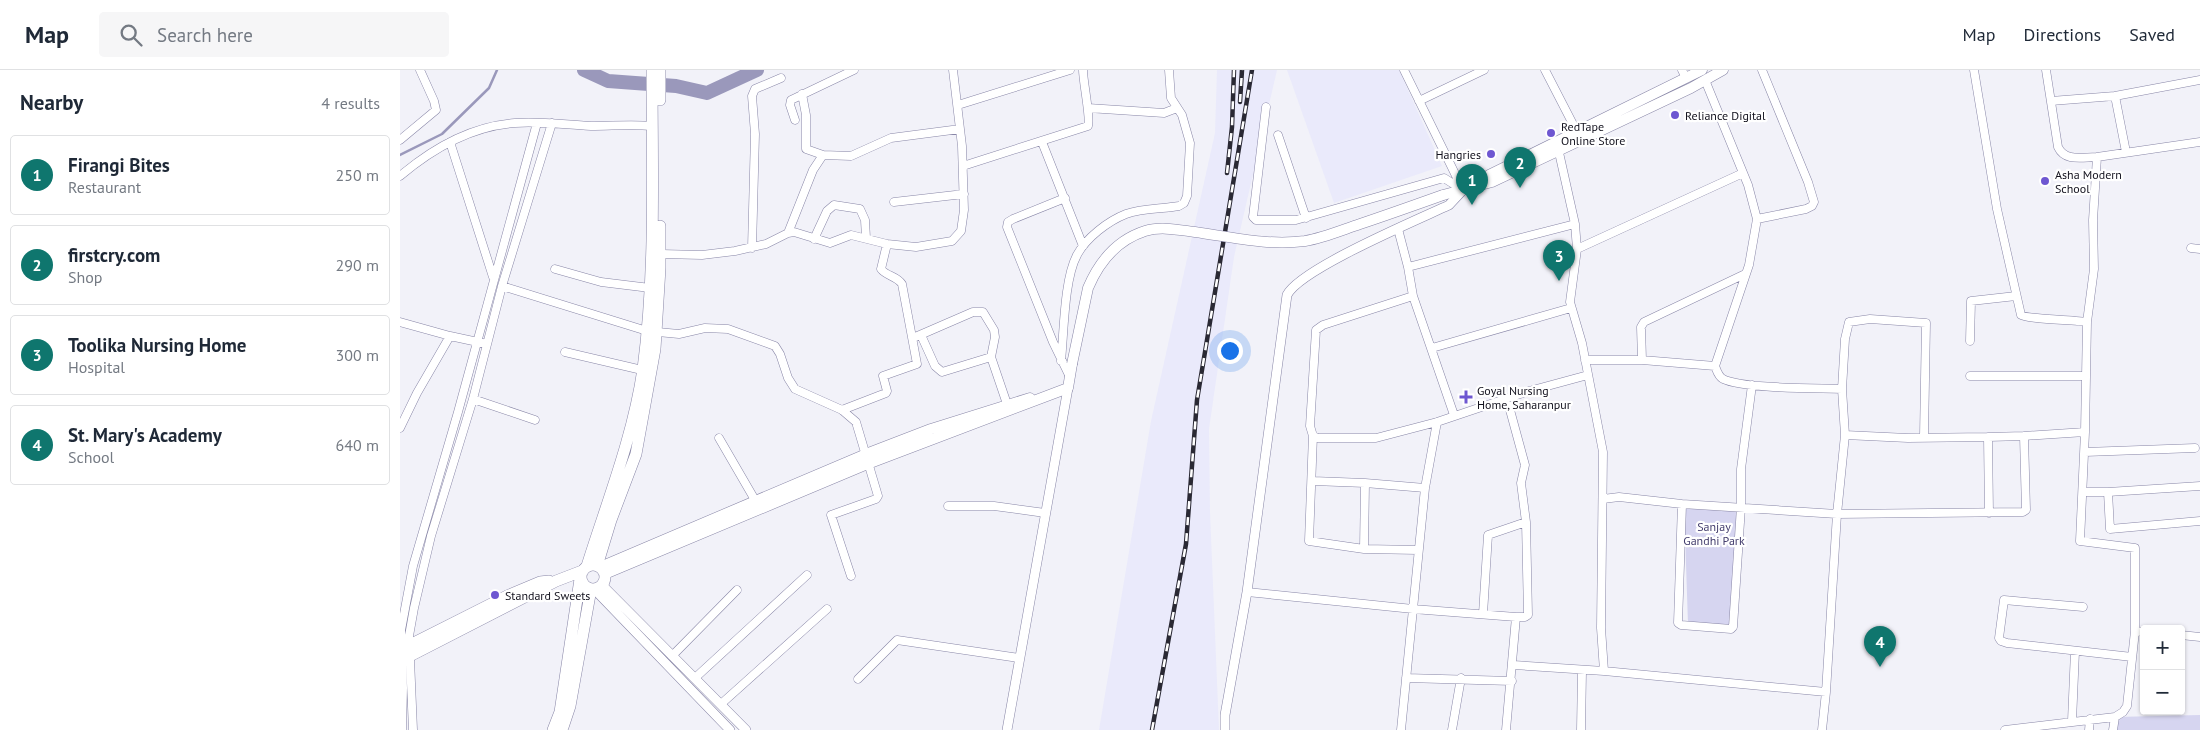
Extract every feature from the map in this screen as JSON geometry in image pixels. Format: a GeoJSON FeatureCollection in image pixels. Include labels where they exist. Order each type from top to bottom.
{"type":"FeatureCollection","features":[{"type":"Feature","properties":{"kind":"main road"},"geometry":{"type":"LineString","coordinates":[[553,730],[560,712],[631,427],[642,370],[652,332],[650,288],[656,224],[655,124],[652,70]]}},
{"type":"Feature","properties":{"kind":"main road"},"geometry":{"type":"LineString","coordinates":[[655,124],[660,70]]}},
{"type":"Feature","properties":{"kind":"main road"},"geometry":{"type":"LineString","coordinates":[[593,576],[755,500],[868,458],[1018,408],[1043,396],[1068,388],[1088,288],[1092,278],[1098,267],[1114,249],[1133,236],[1146,231],[1171,229],[1267,242],[1304,241],[1478,185],[1489,175],[1557,146],[1704,75],[1723,70]]}},
{"type":"Feature","properties":{"kind":"main road"},"geometry":{"type":"LineString","coordinates":[[1557,146],[1577,132],[1684,74],[1704,75]]}},
{"type":"Feature","properties":{"kind":"main road"},"geometry":{"type":"LineString","coordinates":[[561,730],[570,706],[593,576],[611,520],[636,454],[660,254],[656,224]]}},
{"type":"Feature","properties":{"kind":"main road"},"geometry":{"type":"LineString","coordinates":[[404,654],[556,581],[593,576],[931,429],[1022,399],[1043,396]]}},
{"type":"Feature","properties":{"kind":"street"},"geometry":{"type":"LineString","coordinates":[[400,140],[436,110],[420,70]]}},
{"type":"Feature","properties":{"kind":"street"},"geometry":{"type":"LineString","coordinates":[[795,120],[791,100],[854,70]]}},
{"type":"Feature","properties":{"kind":"street"},"geometry":{"type":"LineString","coordinates":[[660,254],[702,255],[752,248],[794,232],[830,243],[851,235],[888,244],[916,247],[952,241],[961,231],[964,210],[964,166],[953,70]]}},
{"type":"Feature","properties":{"kind":"street"},"geometry":{"type":"LineString","coordinates":[[958,105],[1070,70]]}},
{"type":"Feature","properties":{"kind":"street"},"geometry":{"type":"LineString","coordinates":[[964,166],[1088,126],[1090,122],[1084,92],[1083,70]]}},
{"type":"Feature","properties":{"kind":"street"},"geometry":{"type":"LineString","coordinates":[[1061,360],[1069,278],[1077,255],[1083,246],[1103,228],[1128,213],[1172,207],[1184,203],[1188,196],[1190,142],[1186,124],[1171,98],[1169,70]]}},
{"type":"Feature","properties":{"kind":"street"},"geometry":{"type":"LineString","coordinates":[[1404,70],[1463,190]]}},
{"type":"Feature","properties":{"kind":"street"},"geometry":{"type":"LineString","coordinates":[[1419,101],[1484,70]]}},
{"type":"Feature","properties":{"kind":"street"},"geometry":{"type":"LineString","coordinates":[[1545,70],[1577,132]]}},
{"type":"Feature","properties":{"kind":"street"},"geometry":{"type":"LineString","coordinates":[[1756,219],[1806,209],[1812,206],[1814,202],[1808,182],[1762,70]]}},
{"type":"Feature","properties":{"kind":"street"},"geometry":{"type":"LineString","coordinates":[[1974,70],[1996,200],[2016,296],[2024,318],[2087,322]]}},
{"type":"Feature","properties":{"kind":"street"},"geometry":{"type":"LineString","coordinates":[[2046,70],[2058,147],[2061,153],[2067,157],[2097,156],[2200,142]]}},
{"type":"Feature","properties":{"kind":"street"},"geometry":{"type":"LineString","coordinates":[[1704,75],[1752,196],[1756,219],[1749,265],[1744,274],[1715,366],[1719,376],[1723,379],[1752,385],[1842,389]]}},
{"type":"Feature","properties":{"kind":"street"},"geometry":{"type":"LineString","coordinates":[[752,248],[755,134],[752,96],[755,89],[781,78]]}},
{"type":"Feature","properties":{"kind":"street"},"geometry":{"type":"LineString","coordinates":[[2052,101],[2115,96],[2200,80]]}},
{"type":"Feature","properties":{"kind":"street"},"geometry":{"type":"LineString","coordinates":[[802,94],[806,116],[806,146],[809,151],[823,155],[851,156],[891,138],[960,129]]}},
{"type":"Feature","properties":{"kind":"street"},"geometry":{"type":"LineString","coordinates":[[2115,96],[2126,152]]}},
{"type":"Feature","properties":{"kind":"street"},"geometry":{"type":"LineString","coordinates":[[1266,107],[1253,216],[1259,222],[1289,221],[1306,218],[1444,178],[1463,190]]}},
{"type":"Feature","properties":{"kind":"street"},"geometry":{"type":"LineString","coordinates":[[1088,108],[1164,113],[1177,108]]}},
{"type":"Feature","properties":{"kind":"street"},"geometry":{"type":"LineString","coordinates":[[400,176],[430,153],[450,142],[491,126],[545,123],[655,124]]}},
{"type":"Feature","properties":{"kind":"street"},"geometry":{"type":"LineString","coordinates":[[413,730],[401,630],[413,566],[452,447],[473,399],[481,343],[494,279],[545,123]]}},
{"type":"Feature","properties":{"kind":"street"},"geometry":{"type":"LineString","coordinates":[[452,447],[458,412],[502,286],[545,123]]}},
{"type":"Feature","properties":{"kind":"street"},"geometry":{"type":"LineString","coordinates":[[1278,134],[1306,218]]}},
{"type":"Feature","properties":{"kind":"street"},"geometry":{"type":"LineString","coordinates":[[450,142],[494,279]]}},
{"type":"Feature","properties":{"kind":"street"},"geometry":{"type":"LineString","coordinates":[[1042,142],[1083,246]]}},
{"type":"Feature","properties":{"kind":"street"},"geometry":{"type":"LineString","coordinates":[[1557,146],[1575,224],[1577,249],[1571,308],[1585,360],[1603,452],[1604,499],[1601,628],[1604,671]]}},
{"type":"Feature","properties":{"kind":"street"},"geometry":{"type":"LineString","coordinates":[[788,233],[813,170],[823,155]]}},
{"type":"Feature","properties":{"kind":"street"},"geometry":{"type":"LineString","coordinates":[[2005,730],[2115,717],[2123,712],[2127,706],[2135,631],[2135,548],[2080,541],[2085,452],[2084,376],[2087,322],[2094,269],[2093,220],[2097,156]]}},
{"type":"Feature","properties":{"kind":"street"},"geometry":{"type":"LineString","coordinates":[[1577,249],[1743,174]]}},
{"type":"Feature","properties":{"kind":"street"},"geometry":{"type":"LineString","coordinates":[[1225,730],[1225,715],[1246,592],[1287,295],[1290,290],[1311,272],[1449,205],[1463,190]]}},
{"type":"Feature","properties":{"kind":"street"},"geometry":{"type":"LineString","coordinates":[[894,202],[964,194]]}},
{"type":"Feature","properties":{"kind":"street"},"geometry":{"type":"LineString","coordinates":[[1065,198],[1012,219],[1008,222],[1007,227],[1061,360],[1070,377]]}},
{"type":"Feature","properties":{"kind":"street"},"geometry":{"type":"LineString","coordinates":[[814,239],[827,211],[834,206],[860,209],[865,220],[866,238]]}},
{"type":"Feature","properties":{"kind":"street"},"geometry":{"type":"LineString","coordinates":[[1408,267],[1575,224]]}},
{"type":"Feature","properties":{"kind":"street"},"geometry":{"type":"LineString","coordinates":[[1398,229],[1413,296],[1454,415]]}},
{"type":"Feature","properties":{"kind":"street"},"geometry":{"type":"LineString","coordinates":[[842,410],[886,394],[883,376],[917,364],[917,337],[902,284],[899,280],[884,273],[881,269],[888,244]]}},
{"type":"Feature","properties":{"kind":"street"},"geometry":{"type":"LineString","coordinates":[[2191,248],[2200,249]]}},
{"type":"Feature","properties":{"kind":"street"},"geometry":{"type":"LineString","coordinates":[[556,269],[602,282],[650,288]]}},
{"type":"Feature","properties":{"kind":"street"},"geometry":{"type":"LineString","coordinates":[[1642,360],[1641,327],[1644,322],[1744,274]]}},
{"type":"Feature","properties":{"kind":"street"},"geometry":{"type":"LineString","coordinates":[[502,286],[652,332],[679,334],[705,328],[728,329],[771,344],[777,349],[788,378],[796,389],[842,410],[856,422],[868,458],[877,498],[831,515],[851,576]]}},
{"type":"Feature","properties":{"kind":"street"},"geometry":{"type":"LineString","coordinates":[[1413,296],[1323,325],[1316,330],[1310,426],[1312,435],[1312,480],[1309,541],[1364,549],[1418,550]]}},
{"type":"Feature","properties":{"kind":"street"},"geometry":{"type":"LineString","coordinates":[[1970,341],[1971,301],[2016,296]]}},
{"type":"Feature","properties":{"kind":"street"},"geometry":{"type":"LineString","coordinates":[[1432,348],[1571,308]]}},
{"type":"Feature","properties":{"kind":"street"},"geometry":{"type":"LineString","coordinates":[[917,337],[973,312],[983,312],[994,330],[991,357],[1007,404]]}},
{"type":"Feature","properties":{"kind":"street"},"geometry":{"type":"LineString","coordinates":[[1822,730],[1837,514],[1845,435],[1842,389],[1845,339],[1849,322],[1870,319],[1926,323],[1924,436]]}},
{"type":"Feature","properties":{"kind":"street"},"geometry":{"type":"LineString","coordinates":[[400,322],[481,343]]}},
{"type":"Feature","properties":{"kind":"street"},"geometry":{"type":"LineString","coordinates":[[400,428],[417,393],[450,336]]}},
{"type":"Feature","properties":{"kind":"street"},"geometry":{"type":"LineString","coordinates":[[917,337],[935,366],[942,372],[991,357]]}},
{"type":"Feature","properties":{"kind":"street"},"geometry":{"type":"LineString","coordinates":[[565,352],[642,370]]}},
{"type":"Feature","properties":{"kind":"street"},"geometry":{"type":"LineString","coordinates":[[1585,360],[1642,360],[1715,366]]}},
{"type":"Feature","properties":{"kind":"street"},"geometry":{"type":"LineString","coordinates":[[1312,435],[1318,438],[1376,438],[1437,422],[1454,415],[1588,375]]}},
{"type":"Feature","properties":{"kind":"street"},"geometry":{"type":"LineString","coordinates":[[1970,376],[2084,376]]}},
{"type":"Feature","properties":{"kind":"street"},"geometry":{"type":"LineString","coordinates":[[1682,504],[1678,623],[1681,625],[1729,630],[1733,627],[1741,507],[1741,469],[1752,385]]}},
{"type":"Feature","properties":{"kind":"street"},"geometry":{"type":"LineString","coordinates":[[1007,730],[1068,388]]}},
{"type":"Feature","properties":{"kind":"street"},"geometry":{"type":"LineString","coordinates":[[473,399],[535,420]]}},
{"type":"Feature","properties":{"kind":"street"},"geometry":{"type":"LineString","coordinates":[[1246,592],[1413,609],[1526,617],[1528,615],[1526,522],[1521,483],[1524,465],[1506,399]]}},
{"type":"Feature","properties":{"kind":"street"},"geometry":{"type":"LineString","coordinates":[[1401,730],[1425,488],[1437,422]]}},
{"type":"Feature","properties":{"kind":"street"},"geometry":{"type":"LineString","coordinates":[[1845,435],[1908,438],[1924,436],[1988,437],[2085,432]]}},
{"type":"Feature","properties":{"kind":"street"},"geometry":{"type":"LineString","coordinates":[[1604,499],[1619,497],[1682,504],[1837,514],[2023,512],[2026,510],[2024,436]]}},
{"type":"Feature","properties":{"kind":"street"},"geometry":{"type":"LineString","coordinates":[[1988,437],[1990,513]]}},
{"type":"Feature","properties":{"kind":"street"},"geometry":{"type":"LineString","coordinates":[[719,438],[755,500]]}},
{"type":"Feature","properties":{"kind":"street"},"geometry":{"type":"LineString","coordinates":[[2085,452],[2195,448]]}},
{"type":"Feature","properties":{"kind":"street"},"geometry":{"type":"LineString","coordinates":[[1312,480],[1425,488]]}},
{"type":"Feature","properties":{"kind":"street"},"geometry":{"type":"LineString","coordinates":[[1364,549],[1365,483]]}},
{"type":"Feature","properties":{"kind":"street"},"geometry":{"type":"LineString","coordinates":[[2083,492],[2200,486]]}},
{"type":"Feature","properties":{"kind":"street"},"geometry":{"type":"LineString","coordinates":[[2108,492],[2110,529],[2200,522]]}},
{"type":"Feature","properties":{"kind":"street"},"geometry":{"type":"LineString","coordinates":[[948,506],[994,506],[1045,512]]}},
{"type":"Feature","properties":{"kind":"street"},"geometry":{"type":"LineString","coordinates":[[1483,614],[1488,535],[1526,522]]}},
{"type":"Feature","properties":{"kind":"street"},"geometry":{"type":"LineString","coordinates":[[694,678],[807,575]]}},
{"type":"Feature","properties":{"kind":"street"},"geometry":{"type":"LineString","coordinates":[[593,576],[746,730]]}},
{"type":"Feature","properties":{"kind":"street"},"geometry":{"type":"LineString","coordinates":[[593,576],[730,730]]}},
{"type":"Feature","properties":{"kind":"street"},"geometry":{"type":"LineString","coordinates":[[672,656],[738,590]]}},
{"type":"Feature","properties":{"kind":"street"},"geometry":{"type":"LineString","coordinates":[[2084,607],[2007,600],[2002,603],[1999,636],[2001,641],[2132,657]]}},
{"type":"Feature","properties":{"kind":"street"},"geometry":{"type":"LineString","coordinates":[[721,704],[828,609]]}},
{"type":"Feature","properties":{"kind":"street"},"geometry":{"type":"LineString","coordinates":[[1506,730],[1512,680],[1516,617]]}},
{"type":"Feature","properties":{"kind":"street"},"geometry":{"type":"LineString","coordinates":[[2135,631],[2140,632]]}},
{"type":"Feature","properties":{"kind":"street"},"geometry":{"type":"LineString","coordinates":[[2185,635],[2200,637]]}},
{"type":"Feature","properties":{"kind":"street"},"geometry":{"type":"LineString","coordinates":[[858,679],[897,640],[1019,658]]}},
{"type":"Feature","properties":{"kind":"street"},"geometry":{"type":"LineString","coordinates":[[2072,721],[2075,651]]}},
{"type":"Feature","properties":{"kind":"street"},"geometry":{"type":"LineString","coordinates":[[402,730],[404,654]]}},
{"type":"Feature","properties":{"kind":"street"},"geometry":{"type":"LineString","coordinates":[[1513,665],[1604,671],[1826,692]]}},
{"type":"Feature","properties":{"kind":"street"},"geometry":{"type":"LineString","coordinates":[[1581,730],[1582,671]]}},
{"type":"Feature","properties":{"kind":"street"},"geometry":{"type":"LineString","coordinates":[[1406,678],[1512,680]]}},
{"type":"Feature","properties":{"kind":"street"},"geometry":{"type":"LineString","coordinates":[[1452,730],[1461,678]]}},
{"type":"Feature","properties":{"kind":"street"},"geometry":{"type":"LineString","coordinates":[[2113,730],[2115,717]]}},
{"type":"Feature","properties":{"kind":"street"},"geometry":{"type":"LineString","coordinates":[[2089,730],[2090,719]]}},
{"type":"Feature","properties":{"kind":"shaded area"},"geometry":{"type":"Polygon","coordinates":[[[1217,70],[1277,70],[1234,257],[1209,429],[1210,512],[1219,730],[1099,730],[1151,421],[1215,133],[1217,70]]]}},
{"type":"Feature","properties":{"kind":"shaded area"},"geometry":{"type":"Polygon","coordinates":[[[1287,70],[1399,70],[1442,166],[1334,203],[1287,70]]]}},
{"type":"Feature","properties":{"kind":"green space","name":"Sanjay Gandhi Park"},"geometry":{"type":"Polygon","coordinates":[[[1745,503],[1733,626],[1688,624],[1684,504],[1745,503]]]}},
{"type":"Feature","properties":{"kind":"green space"},"geometry":{"type":"Polygon","coordinates":[[[2200,715],[2200,730],[2113,730],[2115,717],[2200,715]]]}},
{"type":"Feature","properties":{"kind":"waterway"},"geometry":{"type":"LineString","coordinates":[[400,155],[442,134],[489,88],[497,70]]}},
{"type":"Feature","properties":{"kind":"waterway"},"geometry":{"type":"LineString","coordinates":[[584,70],[608,81],[676,86],[707,93],[757,70]]}},
{"type":"Feature","properties":{"kind":"railway"},"geometry":{"type":"LineString","coordinates":[[1227,173],[1232,127],[1234,70]]}},
{"type":"Feature","properties":{"kind":"railway"},"geometry":{"type":"LineString","coordinates":[[1240,102],[1242,70]]}},
{"type":"Feature","properties":{"kind":"railway"},"geometry":{"type":"LineString","coordinates":[[1152,730],[1186,544],[1197,400],[1252,70]]}},
{"type":"Feature","properties":{"kind":"place","name":"Reliance Digital"},"geometry":{"type":"Point","coordinates":[1675,115]}},
{"type":"Feature","properties":{"kind":"place","name":"RedTape Online Store"},"geometry":{"type":"Point","coordinates":[1551,133]}},
{"type":"Feature","properties":{"kind":"place","name":"Hangries"},"geometry":{"type":"Point","coordinates":[1491,154]}},
{"type":"Feature","properties":{"kind":"place","name":"Asha Modern School"},"geometry":{"type":"Point","coordinates":[2045,181]}},
{"type":"Feature","properties":{"kind":"place","name":"firstcry.com"},"geometry":{"type":"Point","coordinates":[1520,188]}},
{"type":"Feature","properties":{"kind":"place","name":"Firangi Bites"},"geometry":{"type":"Point","coordinates":[1472,205]}},
{"type":"Feature","properties":{"kind":"place","name":"Toolika Nursing Home"},"geometry":{"type":"Point","coordinates":[1559,281]}},
{"type":"Feature","properties":{"kind":"place","name":"Goyal Nursing Home, Saharanpur"},"geometry":{"type":"Point","coordinates":[1466,397]}},
{"type":"Feature","properties":{"kind":"place","name":"Standard Sweets"},"geometry":{"type":"Point","coordinates":[495,595]}},
{"type":"Feature","properties":{"kind":"place","name":"St. Mary's Academy"},"geometry":{"type":"Point","coordinates":[1880,667]}}]}
